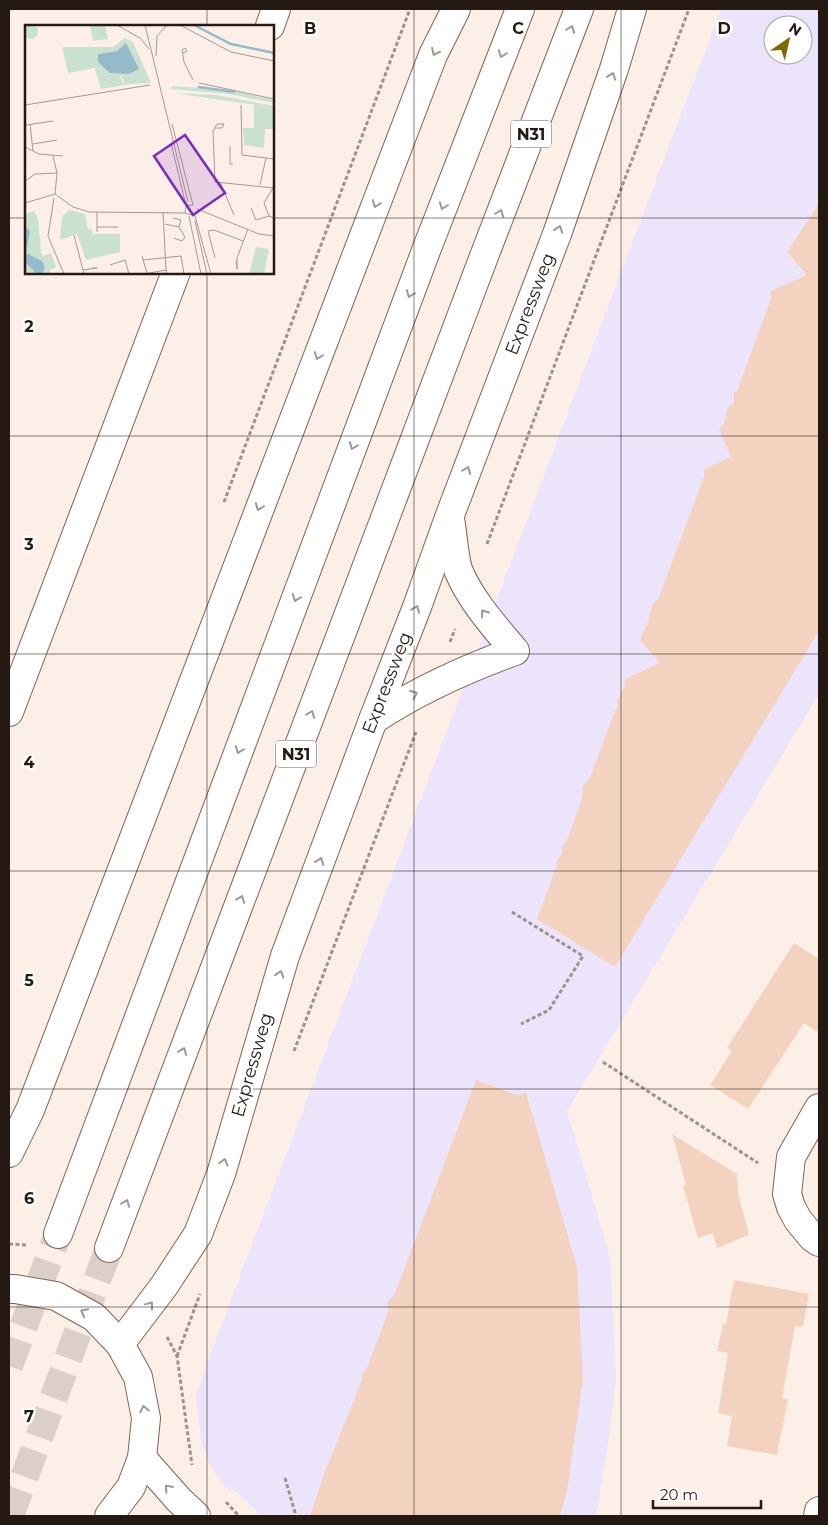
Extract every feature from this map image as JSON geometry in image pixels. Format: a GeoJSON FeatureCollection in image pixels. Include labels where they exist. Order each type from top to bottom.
{"type":"FeatureCollection","features":[{"type":"Feature","properties":{"kind":"main road"},"geometry":{"type":"LineString","coordinates":[[270,25],[276,9]]}},
{"type":"Feature","properties":{"kind":"main road"},"geometry":{"type":"LineString","coordinates":[[9,1153],[30,1110],[430,64],[456,9]]}},
{"type":"Feature","properties":{"kind":"main road"},"geometry":{"type":"LineString","coordinates":[[58,1234],[420,267],[520,9]]}},
{"type":"Feature","properties":{"kind":"main road","name":"N31"},"geometry":{"type":"LineString","coordinates":[[109,1248],[579,9]]}},
{"type":"Feature","properties":{"kind":"main road","name":"Expressweg"},"geometry":{"type":"LineString","coordinates":[[120,1344],[164,1286],[198,1234],[221,1174],[285,956],[557,234],[614,69],[632,9]]}},
{"type":"Feature","properties":{"kind":"main road"},"geometry":{"type":"LineString","coordinates":[[9,712],[175,274]]}},
{"type":"Feature","properties":{"kind":"main road"},"geometry":{"type":"LineString","coordinates":[[373,720],[411,696],[479,664],[515,651],[492,624],[458,571],[450,515]]}},
{"type":"Feature","properties":{"kind":"main road"},"geometry":{"type":"LineString","coordinates":[[819,1108],[791,1157],[788,1183],[791,1207],[798,1220],[812,1237],[819,1242]]}},
{"type":"Feature","properties":{"kind":"main road"},"geometry":{"type":"LineString","coordinates":[[9,1290],[15,1289],[56,1296],[94,1317],[120,1344],[138,1377],[146,1418],[142,1458],[130,1487],[113,1515]]}},
{"type":"Feature","properties":{"kind":"main road"},"geometry":{"type":"LineString","coordinates":[[142,1458],[188,1508]]}},
{"type":"Feature","properties":{"kind":"main road"},"geometry":{"type":"LineString","coordinates":[[818,1516],[819,1510]]}},
{"type":"Feature","properties":{"kind":"path"},"geometry":{"type":"LineString","coordinates":[[512,912],[582,956],[549,1010],[521,1024]]}},
{"type":"Feature","properties":{"kind":"path"},"geometry":{"type":"LineString","coordinates":[[603,1062],[788,1183]]}},
{"type":"Feature","properties":{"kind":"path"},"geometry":{"type":"LineString","coordinates":[[176,1356],[192,1465],[188,1508]]}},
{"type":"Feature","properties":{"kind":"path"},"geometry":{"type":"LineString","coordinates":[[285,1478],[296,1516]]}},
{"type":"Feature","properties":{"kind":"shaded area"},"geometry":{"type":"Polygon","coordinates":[[[721,9],[819,9],[819,694],[567,1111],[610,1257],[616,1379],[606,1458],[596,1516],[261,1516],[232,1488],[229,1491],[209,1463],[201,1441],[196,1397],[207,1363],[721,9]]]}},
{"type":"Feature","properties":{"kind":"building"},"geometry":{"type":"Polygon","coordinates":[[[819,204],[819,631],[615,967],[537,919],[557,865],[556,862],[562,854],[562,847],[567,840],[582,799],[583,786],[589,780],[612,716],[618,706],[617,701],[625,686],[625,679],[660,663],[640,640],[648,622],[652,606],[659,597],[704,477],[704,469],[731,457],[719,429],[724,423],[728,407],[734,403],[734,392],[737,391],[771,299],[771,291],[807,275],[787,252],[819,204]]]}},
{"type":"Feature","properties":{"kind":"building"},"geometry":{"type":"Polygon","coordinates":[[[794,943],[819,959],[819,1033],[804,1023],[748,1109],[710,1085],[732,1051],[727,1048],[794,943]]]}},
{"type":"Feature","properties":{"kind":"building"},"geometry":{"type":"Polygon","coordinates":[[[476,1080],[517,1095],[526,1093],[577,1267],[583,1380],[567,1491],[560,1516],[310,1516],[324,1474],[362,1380],[362,1374],[367,1368],[389,1310],[387,1302],[394,1296],[476,1080]]]}},
{"type":"Feature","properties":{"kind":"building"},"geometry":{"type":"Polygon","coordinates":[[[672,1134],[737,1174],[738,1193],[749,1235],[717,1248],[713,1233],[698,1238],[683,1186],[686,1185],[672,1134]]]}},
{"type":"Feature","properties":{"kind":"building"},"geometry":{"type":"Polygon","coordinates":[[[734,1280],[809,1294],[803,1327],[795,1326],[782,1398],[788,1399],[777,1455],[727,1446],[732,1416],[718,1413],[728,1353],[717,1351],[723,1324],[726,1324],[734,1280]]]}},
{"type":"Feature","properties":{"kind":"tunnel"},"geometry":{"type":"LineString","coordinates":[[9,1366],[58,1234]]}},
{"type":"Feature","properties":{"kind":"tunnel"},"geometry":{"type":"LineString","coordinates":[[10,1516],[109,1248]]}}]}
